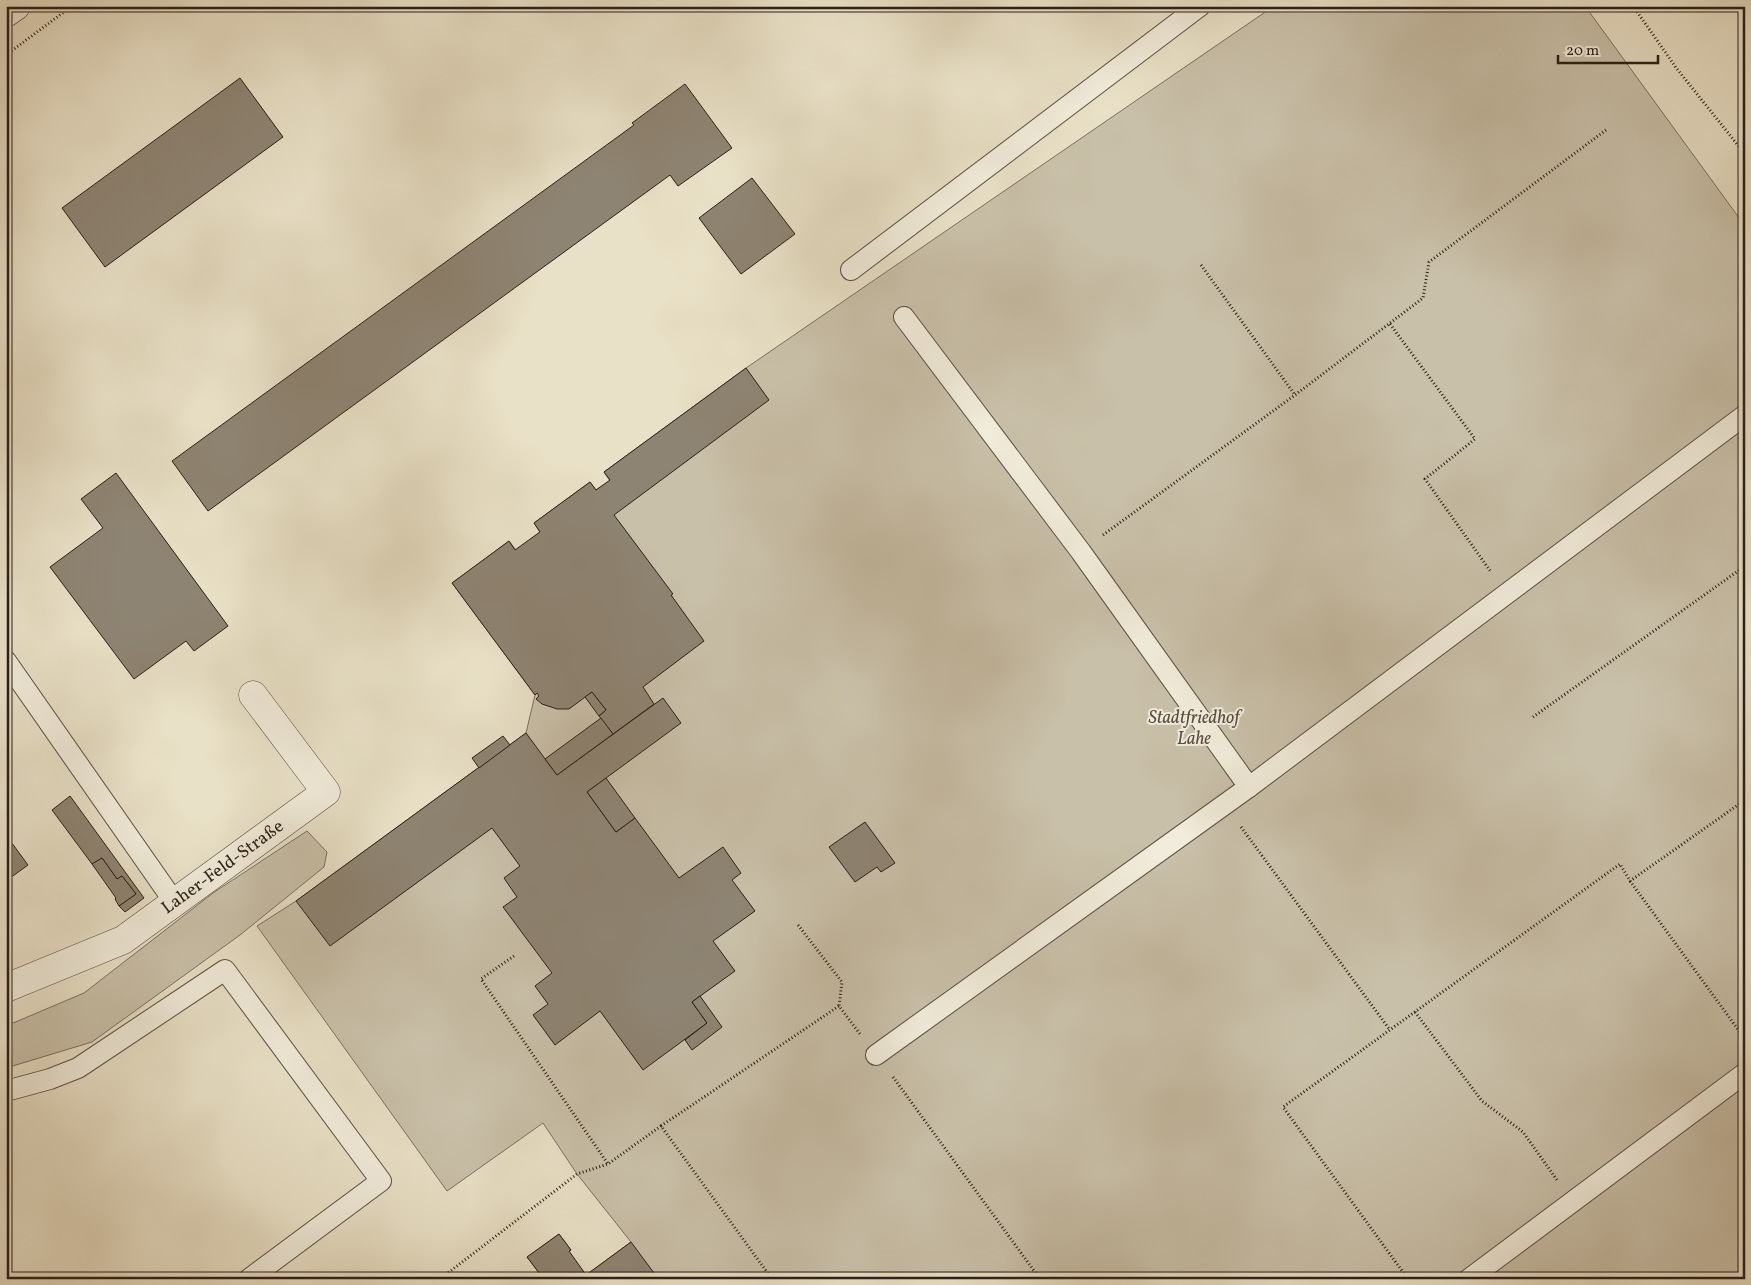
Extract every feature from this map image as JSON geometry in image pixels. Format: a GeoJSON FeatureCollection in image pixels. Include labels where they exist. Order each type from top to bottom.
{"type":"FeatureCollection","features":[{"type":"Feature","properties":{"kind":"street"},"geometry":{"type":"LineString","coordinates":[[6,13],[16,6]]}},
{"type":"Feature","properties":{"kind":"street","name":"Laher-Feld-Straße"},"geometry":{"type":"LineString","coordinates":[[6,988],[124,940],[326,792],[253,695]]}},
{"type":"Feature","properties":{"kind":"lane"},"geometry":{"type":"LineString","coordinates":[[851,270],[1200,6]]}},
{"type":"Feature","properties":{"kind":"lane"},"geometry":{"type":"LineString","coordinates":[[904,317],[1081,552],[1249,786]]}},
{"type":"Feature","properties":{"kind":"lane"},"geometry":{"type":"LineString","coordinates":[[876,1055],[1225,804],[1745,414]]}},
{"type":"Feature","properties":{"kind":"lane"},"geometry":{"type":"LineString","coordinates":[[6,661],[175,903]]}},
{"type":"Feature","properties":{"kind":"lane"},"geometry":{"type":"LineString","coordinates":[[6,1091],[50,1080],[78,1068],[225,970],[381,1180],[249,1279]]}},
{"type":"Feature","properties":{"kind":"lane"},"geometry":{"type":"LineString","coordinates":[[1469,1279],[1745,1073]]}},
{"type":"Feature","properties":{"kind":"path"},"geometry":{"type":"LineString","coordinates":[[6,55],[72,6]]}},
{"type":"Feature","properties":{"kind":"path"},"geometry":{"type":"LineString","coordinates":[[1633,6],[1677,69],[1745,154]]}},
{"type":"Feature","properties":{"kind":"path"},"geometry":{"type":"LineString","coordinates":[[1081,552],[1424,298],[1429,262],[1606,130]]}},
{"type":"Feature","properties":{"kind":"path"},"geometry":{"type":"LineString","coordinates":[[1201,265],[1295,395]]}},
{"type":"Feature","properties":{"kind":"path"},"geometry":{"type":"LineString","coordinates":[[1390,324],[1475,440],[1425,480],[1506,593]]}},
{"type":"Feature","properties":{"kind":"path"},"geometry":{"type":"LineString","coordinates":[[1533,717],[1745,566]]}},
{"type":"Feature","properties":{"kind":"path"},"geometry":{"type":"LineString","coordinates":[[1630,881],[1745,800]]}},
{"type":"Feature","properties":{"kind":"path"},"geometry":{"type":"LineString","coordinates":[[1225,804],[1390,1030]]}},
{"type":"Feature","properties":{"kind":"path"},"geometry":{"type":"LineString","coordinates":[[1408,1279],[1283,1107],[1620,864],[1630,881],[1745,1039]]}},
{"type":"Feature","properties":{"kind":"path"},"geometry":{"type":"LineString","coordinates":[[798,925],[842,982],[839,1006],[1040,1279]]}},
{"type":"Feature","properties":{"kind":"path"},"geometry":{"type":"LineString","coordinates":[[514,956],[481,979],[608,1164]]}},
{"type":"Feature","properties":{"kind":"path"},"geometry":{"type":"LineString","coordinates":[[440,1279],[577,1174],[608,1164],[839,1006]]}},
{"type":"Feature","properties":{"kind":"path"},"geometry":{"type":"LineString","coordinates":[[1415,1012],[1482,1101],[1523,1132],[1573,1201]]}},
{"type":"Feature","properties":{"kind":"path"},"geometry":{"type":"LineString","coordinates":[[662,1126],[772,1279]]}},
{"type":"Feature","properties":{"kind":"green space","name":"Stadtfriedhof Lahe"},"geometry":{"type":"Polygon","coordinates":[[[1274,6],[1585,6],[1745,226],[1745,1279],[541,1279],[542,1277],[527,1257],[559,1234],[571,1250],[569,1252],[586,1275],[631,1242],[577,1174],[543,1123],[447,1191],[257,926],[296,901],[526,733],[535,695],[452,583],[509,541],[516,550],[540,532],[534,523],[590,482],[596,490],[610,481],[604,472],[746,368],[1274,6]]]}},
{"type":"Feature","properties":{"kind":"green space"},"geometry":{"type":"Polygon","coordinates":[[[307,831],[327,852],[324,867],[240,935],[92,1042],[6,1068],[6,1026],[84,993],[213,893],[307,831]]]}},
{"type":"Feature","properties":{"kind":"building"},"geometry":{"type":"Polygon","coordinates":[[[240,78],[283,137],[105,267],[62,208],[240,78]]]}},
{"type":"Feature","properties":{"kind":"building"},"geometry":{"type":"Polygon","coordinates":[[[685,84],[732,148],[678,186],[670,175],[208,511],[172,461],[634,125],[632,123],[685,84]]]}},
{"type":"Feature","properties":{"kind":"building"},"geometry":{"type":"Polygon","coordinates":[[[752,178],[795,234],[741,274],[699,218],[752,178]]]}},
{"type":"Feature","properties":{"kind":"building"},"geometry":{"type":"Polygon","coordinates":[[[746,368],[769,400],[614,515],[673,594],[671,595],[704,641],[643,687],[654,704],[613,734],[599,716],[606,710],[592,692],[569,709],[557,709],[542,704],[536,699],[539,696],[537,693],[535,695],[452,583],[509,541],[515,550],[540,532],[534,523],[590,482],[596,490],[610,480],[604,472],[746,368]]]}},
{"type":"Feature","properties":{"kind":"building"},"geometry":{"type":"Polygon","coordinates":[[[116,473],[228,626],[194,651],[186,641],[134,679],[50,567],[103,528],[81,499],[116,473]]]}},
{"type":"Feature","properties":{"kind":"building"},"geometry":{"type":"Polygon","coordinates":[[[592,692],[606,710],[599,716],[585,697],[592,692]]]}},
{"type":"Feature","properties":{"kind":"building"},"geometry":{"type":"Polygon","coordinates":[[[663,698],[681,723],[587,792],[616,832],[635,818],[679,878],[723,847],[741,873],[732,880],[755,911],[713,941],[735,971],[692,1002],[707,1023],[643,1070],[600,1011],[555,1045],[533,1015],[548,1004],[535,986],[552,973],[503,907],[517,897],[504,878],[520,866],[492,828],[330,946],[296,901],[526,733],[557,775],[663,698]]]}},
{"type":"Feature","properties":{"kind":"building"},"geometry":{"type":"Polygon","coordinates":[[[601,718],[613,734],[557,775],[545,759],[601,718]]]}},
{"type":"Feature","properties":{"kind":"building"},"geometry":{"type":"Polygon","coordinates":[[[503,736],[510,745],[479,768],[472,758],[503,736]]]}},
{"type":"Feature","properties":{"kind":"building"},"geometry":{"type":"Polygon","coordinates":[[[606,778],[635,818],[616,832],[587,792],[606,778]]]}},
{"type":"Feature","properties":{"kind":"building"},"geometry":{"type":"Polygon","coordinates":[[[70,796],[144,898],[125,912],[119,906],[136,894],[122,876],[117,879],[102,858],[92,864],[52,810],[70,796]]]}},
{"type":"Feature","properties":{"kind":"building"},"geometry":{"type":"Polygon","coordinates":[[[865,822],[895,863],[881,872],[877,867],[855,882],[829,847],[865,822]]]}},
{"type":"Feature","properties":{"kind":"building"},"geometry":{"type":"Polygon","coordinates":[[[6,835],[28,865],[6,881],[6,835]]]}},
{"type":"Feature","properties":{"kind":"building"},"geometry":{"type":"Polygon","coordinates":[[[102,858],[117,879],[122,876],[136,894],[119,906],[116,898],[92,864],[102,858]]]}},
{"type":"Feature","properties":{"kind":"building"},"geometry":{"type":"Polygon","coordinates":[[[700,996],[722,1027],[692,1050],[685,1040],[707,1023],[692,1002],[700,996]]]}},
{"type":"Feature","properties":{"kind":"building"},"geometry":{"type":"Polygon","coordinates":[[[559,1234],[586,1275],[631,1242],[657,1277],[654,1279],[541,1279],[543,1278],[527,1257],[559,1234]]]}}]}
